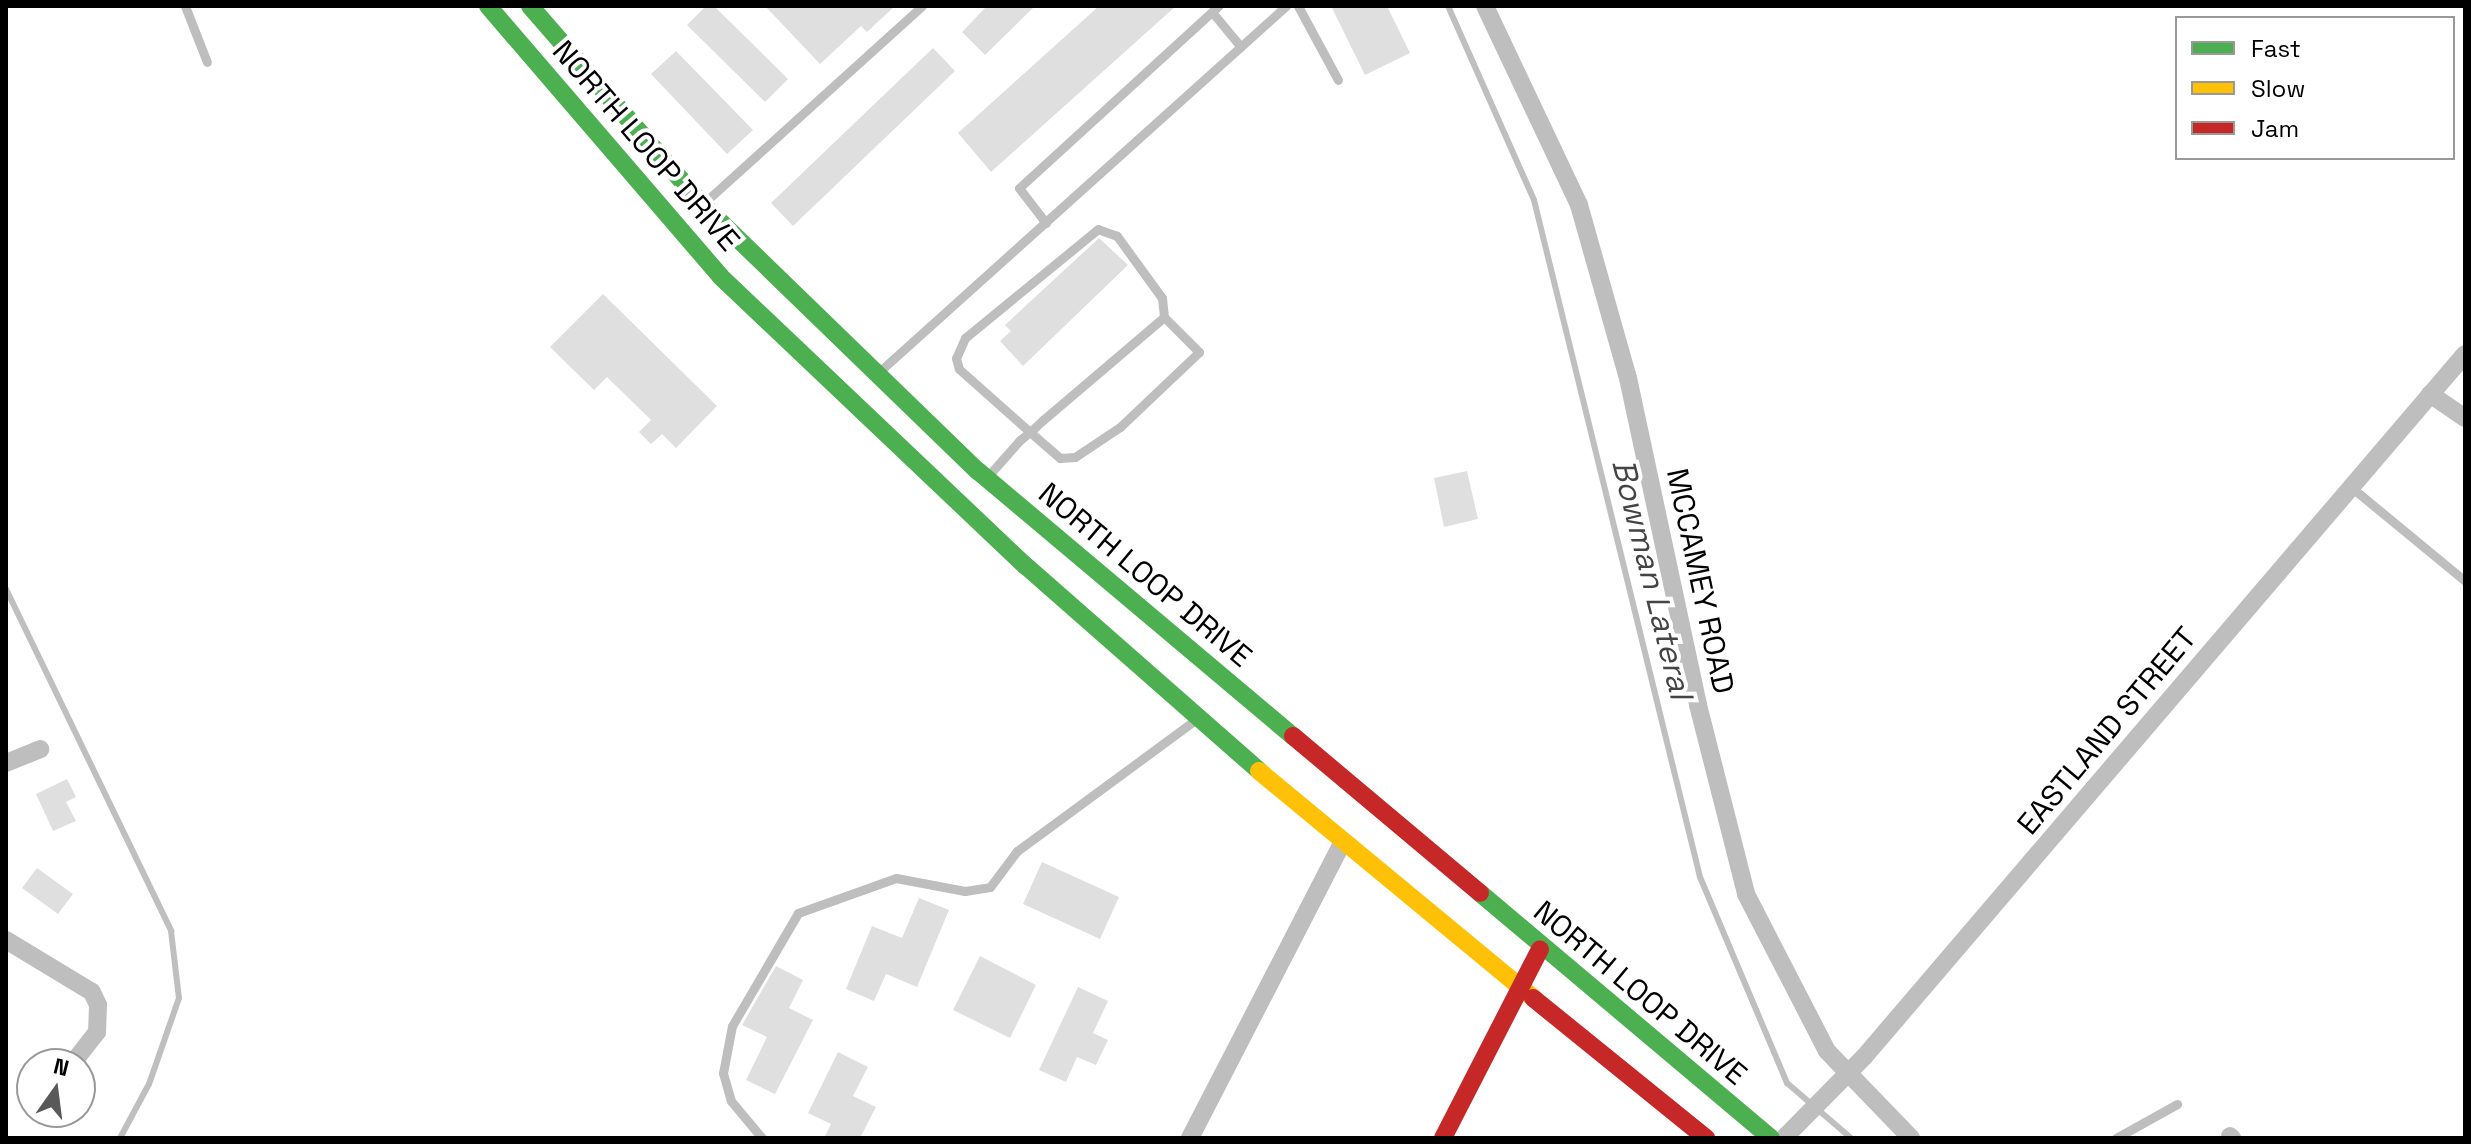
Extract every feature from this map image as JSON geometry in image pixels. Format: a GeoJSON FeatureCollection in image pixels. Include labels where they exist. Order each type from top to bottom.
{"type":"FeatureCollection","features":[{"type":"Feature","properties":{"kind":"main road","name":"NORTH LOOP DRIVE"},"geometry":{"type":"LineString","coordinates":[[488,6],[721,277],[1099,602],[1303,742],[1540,949],[1771,1138]]}},
{"type":"Feature","properties":{"kind":"main road","name":"NORTH LOOP DRIVE"},"geometry":{"type":"LineString","coordinates":[[530,6],[702,204],[987,478],[1198,718],[1517,989],[1706,1138]]}},
{"type":"Feature","properties":{"kind":"main road"},"geometry":{"type":"LineString","coordinates":[[1443,1138],[1540,949]]}},
{"type":"Feature","properties":{"kind":"street","name":"MCCAMEY ROAD"},"geometry":{"type":"LineString","coordinates":[[1485,6],[1579,205],[1628,378],[1698,705],[1746,894],[1842,1080],[1911,1138]]}},
{"type":"Feature","properties":{"kind":"street","name":"EASTLAND STREET"},"geometry":{"type":"LineString","coordinates":[[1791,1131],[1842,1080],[2465,354]]}},
{"type":"Feature","properties":{"kind":"street"},"geometry":{"type":"LineString","coordinates":[[2430,394],[2465,418]]}},
{"type":"Feature","properties":{"kind":"street"},"geometry":{"type":"LineString","coordinates":[[6,763],[40,749]]}},
{"type":"Feature","properties":{"kind":"street"},"geometry":{"type":"LineString","coordinates":[[1190,1138],[1342,843]]}},
{"type":"Feature","properties":{"kind":"street"},"geometry":{"type":"LineString","coordinates":[[6,940],[92,992],[98,1005],[97,1032],[84,1048]]}},
{"type":"Feature","properties":{"kind":"lane"},"geometry":{"type":"LineString","coordinates":[[185,6],[207,62]]}},
{"type":"Feature","properties":{"kind":"lane"},"geometry":{"type":"LineString","coordinates":[[702,204],[922,6]]}},
{"type":"Feature","properties":{"kind":"lane"},"geometry":{"type":"LineString","coordinates":[[878,374],[1286,6]]}},
{"type":"Feature","properties":{"kind":"lane"},"geometry":{"type":"LineString","coordinates":[[1298,6],[1338,80]]}},
{"type":"Feature","properties":{"kind":"lane"},"geometry":{"type":"LineString","coordinates":[[1046,223],[1019,188],[1215,9],[1241,47]]}},
{"type":"Feature","properties":{"kind":"lane"},"geometry":{"type":"LineString","coordinates":[[1098,229],[1117,236],[1133,254],[1162,298],[1164,317],[1199,352],[1120,427],[1089,450],[1060,458],[959,369],[956,358],[965,338],[1098,229]]}},
{"type":"Feature","properties":{"kind":"lane"},"geometry":{"type":"LineString","coordinates":[[987,478],[1030,432],[1164,317]]}},
{"type":"Feature","properties":{"kind":"lane"},"geometry":{"type":"LineString","coordinates":[[2351,487],[2465,581]]}},
{"type":"Feature","properties":{"kind":"lane"},"geometry":{"type":"LineString","coordinates":[[762,1138],[731,1101],[723,1073],[732,1026],[798,913],[896,878],[965,891],[990,887],[1017,851],[1198,718]]}},
{"type":"Feature","properties":{"kind":"lane"},"geometry":{"type":"LineString","coordinates":[[2116,1138],[2177,1104]]}},
{"type":"Feature","properties":{"kind":"building"},"geometry":{"type":"Polygon","coordinates":[[[706,6],[714,6],[788,79],[765,102],[687,25],[706,6]]]}},
{"type":"Feature","properties":{"kind":"building"},"geometry":{"type":"Polygon","coordinates":[[[765,6],[895,6],[867,32],[861,26],[820,64],[765,6]]]}},
{"type":"Feature","properties":{"kind":"building"},"geometry":{"type":"Polygon","coordinates":[[[987,6],[1035,6],[985,55],[962,32],[987,6]]]}},
{"type":"Feature","properties":{"kind":"building"},"geometry":{"type":"Polygon","coordinates":[[[1099,6],[1176,6],[991,172],[958,133],[1099,6]]]}},
{"type":"Feature","properties":{"kind":"building"},"geometry":{"type":"Polygon","coordinates":[[[1331,6],[1387,6],[1410,53],[1365,75],[1331,6]]]}},
{"type":"Feature","properties":{"kind":"building"},"geometry":{"type":"Polygon","coordinates":[[[933,48],[955,71],[793,226],[771,203],[933,48]]]}},
{"type":"Feature","properties":{"kind":"building"},"geometry":{"type":"Polygon","coordinates":[[[676,51],[753,130],[727,154],[651,74],[676,51]]]}},
{"type":"Feature","properties":{"kind":"building"},"geometry":{"type":"Polygon","coordinates":[[[1099,238],[1128,265],[1023,366],[1000,341],[1011,331],[1005,325],[1099,238]]]}},
{"type":"Feature","properties":{"kind":"building"},"geometry":{"type":"Polygon","coordinates":[[[603,294],[717,406],[676,448],[662,434],[651,444],[639,432],[651,420],[607,377],[594,390],[550,347],[603,294]]]}},
{"type":"Feature","properties":{"kind":"building"},"geometry":{"type":"Polygon","coordinates":[[[1467,471],[1478,519],[1444,527],[1434,478],[1467,471]]]}},
{"type":"Feature","properties":{"kind":"building"},"geometry":{"type":"Polygon","coordinates":[[[67,779],[76,797],[66,802],[76,821],[53,831],[36,794],[67,779]]]}},
{"type":"Feature","properties":{"kind":"building"},"geometry":{"type":"Polygon","coordinates":[[[1042,862],[1119,897],[1100,939],[1023,904],[1042,862]]]}},
{"type":"Feature","properties":{"kind":"building"},"geometry":{"type":"Polygon","coordinates":[[[37,868],[73,894],[58,914],[22,888],[37,868]]]}},
{"type":"Feature","properties":{"kind":"building"},"geometry":{"type":"Polygon","coordinates":[[[919,898],[949,910],[917,987],[886,974],[874,1001],[846,989],[872,926],[902,938],[919,898]]]}},
{"type":"Feature","properties":{"kind":"building"},"geometry":{"type":"Polygon","coordinates":[[[980,956],[1036,985],[1010,1038],[953,1010],[980,956]]]}},
{"type":"Feature","properties":{"kind":"building"},"geometry":{"type":"Polygon","coordinates":[[[776,966],[803,980],[789,1008],[813,1020],[775,1094],[746,1080],[767,1037],[742,1025],[776,966]]]}},
{"type":"Feature","properties":{"kind":"building"},"geometry":{"type":"Polygon","coordinates":[[[1078,987],[1108,1001],[1093,1033],[1108,1040],[1096,1065],[1077,1057],[1066,1082],[1039,1070],[1078,987]]]}},
{"type":"Feature","properties":{"kind":"building"},"geometry":{"type":"Polygon","coordinates":[[[838,1052],[868,1067],[853,1096],[876,1107],[860,1138],[824,1138],[831,1124],[808,1113],[838,1052]]]}},
{"type":"Feature","properties":{"kind":"waterway","name":"Bowman Lateral"},"geometry":{"type":"LineString","coordinates":[[1448,6],[1534,200],[1700,877],[1787,1083],[1851,1138]]}},
{"type":"Feature","properties":{"kind":"waterway"},"geometry":{"type":"LineString","coordinates":[[6,589],[171,931],[179,998],[149,1084],[120,1138]]}},
{"type":"Feature","properties":{"kind":"traffic: fast"},"geometry":{"type":"LineString","coordinates":[[488,6],[721,277],[1026,566],[1259,771]]}},
{"type":"Feature","properties":{"kind":"traffic: fast"},"geometry":{"type":"LineString","coordinates":[[530,6],[702,204],[978,471],[1293,736]]}},
{"type":"Feature","properties":{"kind":"traffic: fast"},"geometry":{"type":"LineString","coordinates":[[1480,893],[1771,1138]]}},
{"type":"Feature","properties":{"kind":"traffic: slow"},"geometry":{"type":"LineString","coordinates":[[1259,771],[1533,998]]}},
{"type":"Feature","properties":{"kind":"traffic: jam"},"geometry":{"type":"LineString","coordinates":[[1293,736],[1480,893]]}},
{"type":"Feature","properties":{"kind":"traffic: jam"},"geometry":{"type":"LineString","coordinates":[[1443,1138],[1540,949]]}},
{"type":"Feature","properties":{"kind":"traffic: jam"},"geometry":{"type":"LineString","coordinates":[[1533,998],[1706,1138]]}}]}
